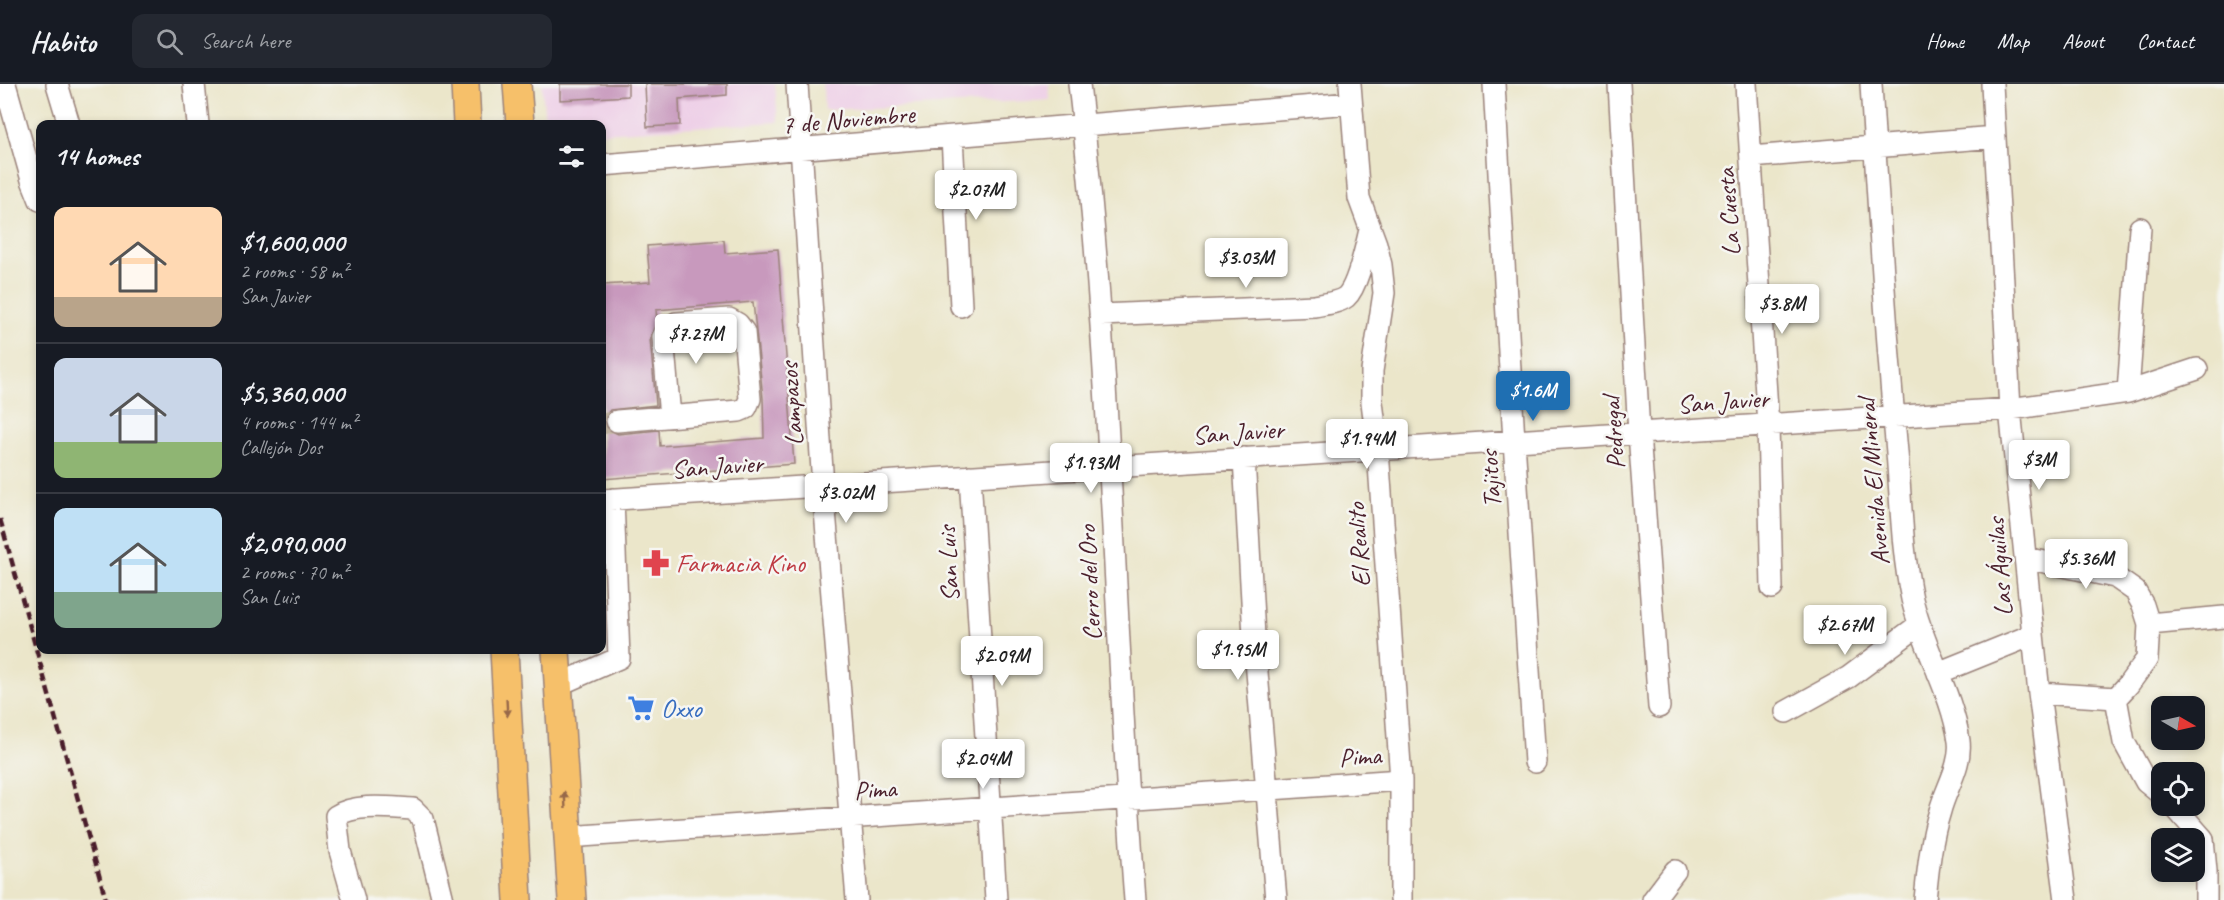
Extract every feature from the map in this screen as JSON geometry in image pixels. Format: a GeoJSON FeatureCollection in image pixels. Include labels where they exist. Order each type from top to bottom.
{"type":"FeatureCollection","features":[{"type":"Feature","properties":{"kind":"main road"},"geometry":{"type":"LineString","coordinates":[[465,84],[467,120]]}},
{"type":"Feature","properties":{"kind":"main road"},"geometry":{"type":"LineString","coordinates":[[518,84],[520,120]]}},
{"type":"Feature","properties":{"kind":"main road"},"geometry":{"type":"LineString","coordinates":[[504,654],[518,900]]}},
{"type":"Feature","properties":{"kind":"main road"},"geometry":{"type":"LineString","coordinates":[[556,654],[572,900]]}},
{"type":"Feature","properties":{"kind":"street"},"geometry":{"type":"LineString","coordinates":[[4,84],[36,190]]}},
{"type":"Feature","properties":{"kind":"street"},"geometry":{"type":"LineString","coordinates":[[57,84],[68,120]]}},
{"type":"Feature","properties":{"kind":"street"},"geometry":{"type":"LineString","coordinates":[[194,84],[198,120]]}},
{"type":"Feature","properties":{"kind":"street","name":"Lampazos"},"geometry":{"type":"LineString","coordinates":[[797,84],[823,486],[857,900]]}},
{"type":"Feature","properties":{"kind":"street","name":"Cerro del Oro"},"geometry":{"type":"LineString","coordinates":[[1079,84],[1100,315],[1127,798],[1135,900]]}},
{"type":"Feature","properties":{"kind":"street","name":"Tajitos"},"geometry":{"type":"LineString","coordinates":[[1494,84],[1535,762]]}},
{"type":"Feature","properties":{"kind":"street","name":"Pedregal"},"geometry":{"type":"LineString","coordinates":[[1619,84],[1639,433],[1659,707]]}},
{"type":"Feature","properties":{"kind":"street","name":"La Cuesta"},"geometry":{"type":"LineString","coordinates":[[1746,84],[1768,425],[1772,588]]}},
{"type":"Feature","properties":{"kind":"street","name":"Avenida El Mineral"},"geometry":{"type":"LineString","coordinates":[[1871,84],[1894,417],[1912,599],[1959,743],[1956,766],[1939,811],[1925,900]]}},
{"type":"Feature","properties":{"kind":"street","name":"Las Águilas"},"geometry":{"type":"LineString","coordinates":[[1992,84],[2010,410],[2032,635],[2066,900]]}},
{"type":"Feature","properties":{"kind":"street","name":"7 de Noviembre"},"geometry":{"type":"LineString","coordinates":[[606,165],[952,137],[1350,94]]}},
{"type":"Feature","properties":{"kind":"street","name":"El Realito"},"geometry":{"type":"LineString","coordinates":[[1350,94],[1359,198],[1382,265],[1384,293],[1372,371],[1372,402],[1378,450],[1401,780],[1401,900]]}},
{"type":"Feature","properties":{"kind":"street"},"geometry":{"type":"LineString","coordinates":[[952,137],[961,306]]}},
{"type":"Feature","properties":{"kind":"street"},"geometry":{"type":"LineString","coordinates":[[1751,157],[1995,137]]}},
{"type":"Feature","properties":{"kind":"street"},"geometry":{"type":"LineString","coordinates":[[2128,392],[2140,228]]}},
{"type":"Feature","properties":{"kind":"street"},"geometry":{"type":"LineString","coordinates":[[1100,315],[1314,306],[1334,302],[1346,296],[1353,285],[1370,230]]}},
{"type":"Feature","properties":{"kind":"street"},"geometry":{"type":"LineString","coordinates":[[617,421],[670,417],[739,411],[746,408],[750,399],[744,332],[738,324],[729,319],[676,323],[667,329],[663,338],[670,417]]}},
{"type":"Feature","properties":{"kind":"street","name":"San Javier"},"geometry":{"type":"LineString","coordinates":[[607,499],[2010,410],[2128,392],[2197,369]]}},
{"type":"Feature","properties":{"kind":"street"},"geometry":{"type":"LineString","coordinates":[[1244,458],[1254,636],[1276,900]]}},
{"type":"Feature","properties":{"kind":"street","name":"San Luis"},"geometry":{"type":"LineString","coordinates":[[970,477],[996,900]]}},
{"type":"Feature","properties":{"kind":"street"},"geometry":{"type":"LineString","coordinates":[[558,685],[620,658],[607,499]]}},
{"type":"Feature","properties":{"kind":"street"},"geometry":{"type":"LineString","coordinates":[[2026,558],[2115,577],[2134,591],[2143,605],[2149,624],[2147,659],[2116,698]]}},
{"type":"Feature","properties":{"kind":"street"},"geometry":{"type":"LineString","coordinates":[[2149,624],[2224,617]]}},
{"type":"Feature","properties":{"kind":"street"},"geometry":{"type":"LineString","coordinates":[[1786,712],[1849,677],[1920,625]]}},
{"type":"Feature","properties":{"kind":"street"},"geometry":{"type":"LineString","coordinates":[[1938,673],[2032,635]]}},
{"type":"Feature","properties":{"kind":"street"},"geometry":{"type":"LineString","coordinates":[[2039,693],[2116,698]]}},
{"type":"Feature","properties":{"kind":"street"},"geometry":{"type":"LineString","coordinates":[[2116,698],[2124,742],[2146,782],[2151,786]]}},
{"type":"Feature","properties":{"kind":"street","name":"Pima"},"geometry":{"type":"LineString","coordinates":[[567,837],[990,810],[1127,798],[1401,780]]}},
{"type":"Feature","properties":{"kind":"street"},"geometry":{"type":"LineString","coordinates":[[354,900],[340,851],[336,816],[342,812],[371,808],[413,809],[423,819],[443,900]]}},
{"type":"Feature","properties":{"kind":"street"},"geometry":{"type":"LineString","coordinates":[[2183,816],[2203,839],[2206,900]]}},
{"type":"Feature","properties":{"kind":"street"},"geometry":{"type":"LineString","coordinates":[[1653,900],[1675,871]]}},
{"type":"Feature","properties":{"kind":"shaded area"},"geometry":{"type":"Polygon","coordinates":[[[542,84],[775,84],[778,122],[606,133],[606,120],[545,120],[542,84]]]}},
{"type":"Feature","properties":{"kind":"shaded area"},"geometry":{"type":"Polygon","coordinates":[[[823,84],[1049,84],[1050,100],[824,110],[823,84]]]}},
{"type":"Feature","properties":{"kind":"building"},"geometry":{"type":"Polygon","coordinates":[[[560,84],[628,84],[628,96],[560,100],[560,84]]]}},
{"type":"Feature","properties":{"kind":"building"},"geometry":{"type":"Polygon","coordinates":[[[645,84],[727,84],[727,95],[679,99],[680,125],[647,127],[645,84]]]}},
{"type":"Feature","properties":{"kind":"building"},"geometry":{"type":"Polygon","coordinates":[[[724,240],[725,253],[778,249],[794,464],[606,479],[606,426],[618,434],[659,430],[660,446],[764,438],[763,398],[753,302],[656,310],[657,321],[650,338],[656,405],[610,410],[606,415],[606,285],[650,282],[647,246],[724,240]]]}},
{"type":"Feature","properties":{"kind":"tunnel"},"geometry":{"type":"LineString","coordinates":[[606,423],[617,421]]}},
{"type":"Feature","properties":{"kind":"railway"},"geometry":{"type":"LineString","coordinates":[[0,519],[36,648]]}},
{"type":"Feature","properties":{"kind":"railway"},"geometry":{"type":"LineString","coordinates":[[38,654],[106,900]]}},
{"type":"Feature","properties":{"kind":"place","name":"Farmacia Kino"},"geometry":{"type":"Point","coordinates":[656,563]}},
{"type":"Feature","properties":{"kind":"place","name":"Oxxo"},"geometry":{"type":"Point","coordinates":[641,708]}}]}
